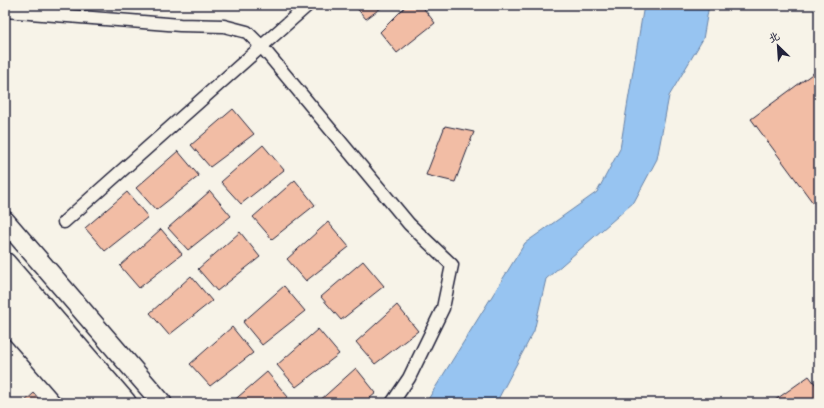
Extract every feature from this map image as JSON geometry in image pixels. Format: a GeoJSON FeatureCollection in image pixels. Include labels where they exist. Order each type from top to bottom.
{"type":"FeatureCollection","features":[{"type":"Feature","properties":{"kind":"highway"},"geometry":{"type":"LineString","coordinates":[[5,264],[125,403]]}},
{"type":"Feature","properties":{"kind":"highway"},"geometry":{"type":"LineString","coordinates":[[5,292],[100,403]]}},
{"type":"Feature","properties":{"kind":"main road"},"geometry":{"type":"LineString","coordinates":[[5,221],[162,403]]}},
{"type":"Feature","properties":{"kind":"main road"},"geometry":{"type":"LineString","coordinates":[[5,319],[78,403]]}},
{"type":"Feature","properties":{"kind":"street"},"geometry":{"type":"LineString","coordinates":[[64,222],[308,5]]}},
{"type":"Feature","properties":{"kind":"street"},"geometry":{"type":"LineString","coordinates":[[5,11],[180,25],[224,26],[248,32],[262,46],[409,224],[452,265],[443,308],[409,378],[392,403]]}},
{"type":"Feature","properties":{"kind":"water"},"geometry":{"type":"Polygon","coordinates":[[[644,5],[709,5],[703,39],[669,96],[657,159],[634,202],[546,279],[534,331],[496,403],[417,403],[427,401],[525,243],[597,192],[620,149],[644,5]]]}},
{"type":"Feature","properties":{"kind":"building"},"geometry":{"type":"Polygon","coordinates":[[[354,5],[385,5],[366,19],[354,5]]]}},
{"type":"Feature","properties":{"kind":"building"},"geometry":{"type":"Polygon","coordinates":[[[407,5],[421,5],[435,23],[397,53],[380,32],[407,5]]]}},
{"type":"Feature","properties":{"kind":"building"},"geometry":{"type":"Polygon","coordinates":[[[819,69],[819,211],[751,119],[819,69]]]}},
{"type":"Feature","properties":{"kind":"building"},"geometry":{"type":"Polygon","coordinates":[[[233,109],[254,134],[210,167],[191,145],[233,109]]]}},
{"type":"Feature","properties":{"kind":"building"},"geometry":{"type":"Polygon","coordinates":[[[445,126],[474,132],[455,182],[426,175],[445,126]]]}},
{"type":"Feature","properties":{"kind":"building"},"geometry":{"type":"Polygon","coordinates":[[[263,145],[284,170],[241,204],[221,182],[263,145]]]}},
{"type":"Feature","properties":{"kind":"building"},"geometry":{"type":"Polygon","coordinates":[[[178,151],[199,176],[156,210],[136,188],[178,151]]]}},
{"type":"Feature","properties":{"kind":"building"},"geometry":{"type":"Polygon","coordinates":[[[295,180],[315,205],[272,239],[253,217],[295,180]]]}},
{"type":"Feature","properties":{"kind":"building"},"geometry":{"type":"Polygon","coordinates":[[[210,191],[231,216],[188,250],[168,228],[210,191]]]}},
{"type":"Feature","properties":{"kind":"building"},"geometry":{"type":"Polygon","coordinates":[[[127,192],[148,217],[105,251],[85,228],[127,192]]]}},
{"type":"Feature","properties":{"kind":"building"},"geometry":{"type":"Polygon","coordinates":[[[328,222],[349,247],[306,281],[287,259],[328,222]]]}},
{"type":"Feature","properties":{"kind":"building"},"geometry":{"type":"Polygon","coordinates":[[[161,229],[182,254],[139,288],[120,266],[161,229]]]}},
{"type":"Feature","properties":{"kind":"building"},"geometry":{"type":"Polygon","coordinates":[[[240,232],[260,257],[217,291],[198,269],[240,232]]]}},
{"type":"Feature","properties":{"kind":"building"},"geometry":{"type":"Polygon","coordinates":[[[363,261],[384,286],[341,320],[321,297],[363,261]]]}},
{"type":"Feature","properties":{"kind":"building"},"geometry":{"type":"Polygon","coordinates":[[[191,276],[212,301],[169,335],[150,313],[191,276]]]}},
{"type":"Feature","properties":{"kind":"building"},"geometry":{"type":"Polygon","coordinates":[[[284,286],[305,311],[262,345],[243,322],[284,286]]]}},
{"type":"Feature","properties":{"kind":"building"},"geometry":{"type":"Polygon","coordinates":[[[397,305],[418,331],[375,364],[356,342],[397,305]]]}},
{"type":"Feature","properties":{"kind":"building"},"geometry":{"type":"Polygon","coordinates":[[[232,327],[253,353],[210,386],[190,364],[232,327]]]}},
{"type":"Feature","properties":{"kind":"building"},"geometry":{"type":"Polygon","coordinates":[[[318,329],[339,354],[296,387],[277,365],[318,329]]]}},
{"type":"Feature","properties":{"kind":"building"},"geometry":{"type":"Polygon","coordinates":[[[356,368],[376,393],[364,403],[317,403],[356,368]]]}},
{"type":"Feature","properties":{"kind":"building"},"geometry":{"type":"Polygon","coordinates":[[[267,372],[288,397],[280,403],[231,403],[267,372]]]}},
{"type":"Feature","properties":{"kind":"building"},"geometry":{"type":"Polygon","coordinates":[[[809,376],[819,389],[819,403],[771,403],[809,376]]]}},
{"type":"Feature","properties":{"kind":"building"},"geometry":{"type":"Polygon","coordinates":[[[34,393],[42,403],[23,403],[34,393]]]}}]}
